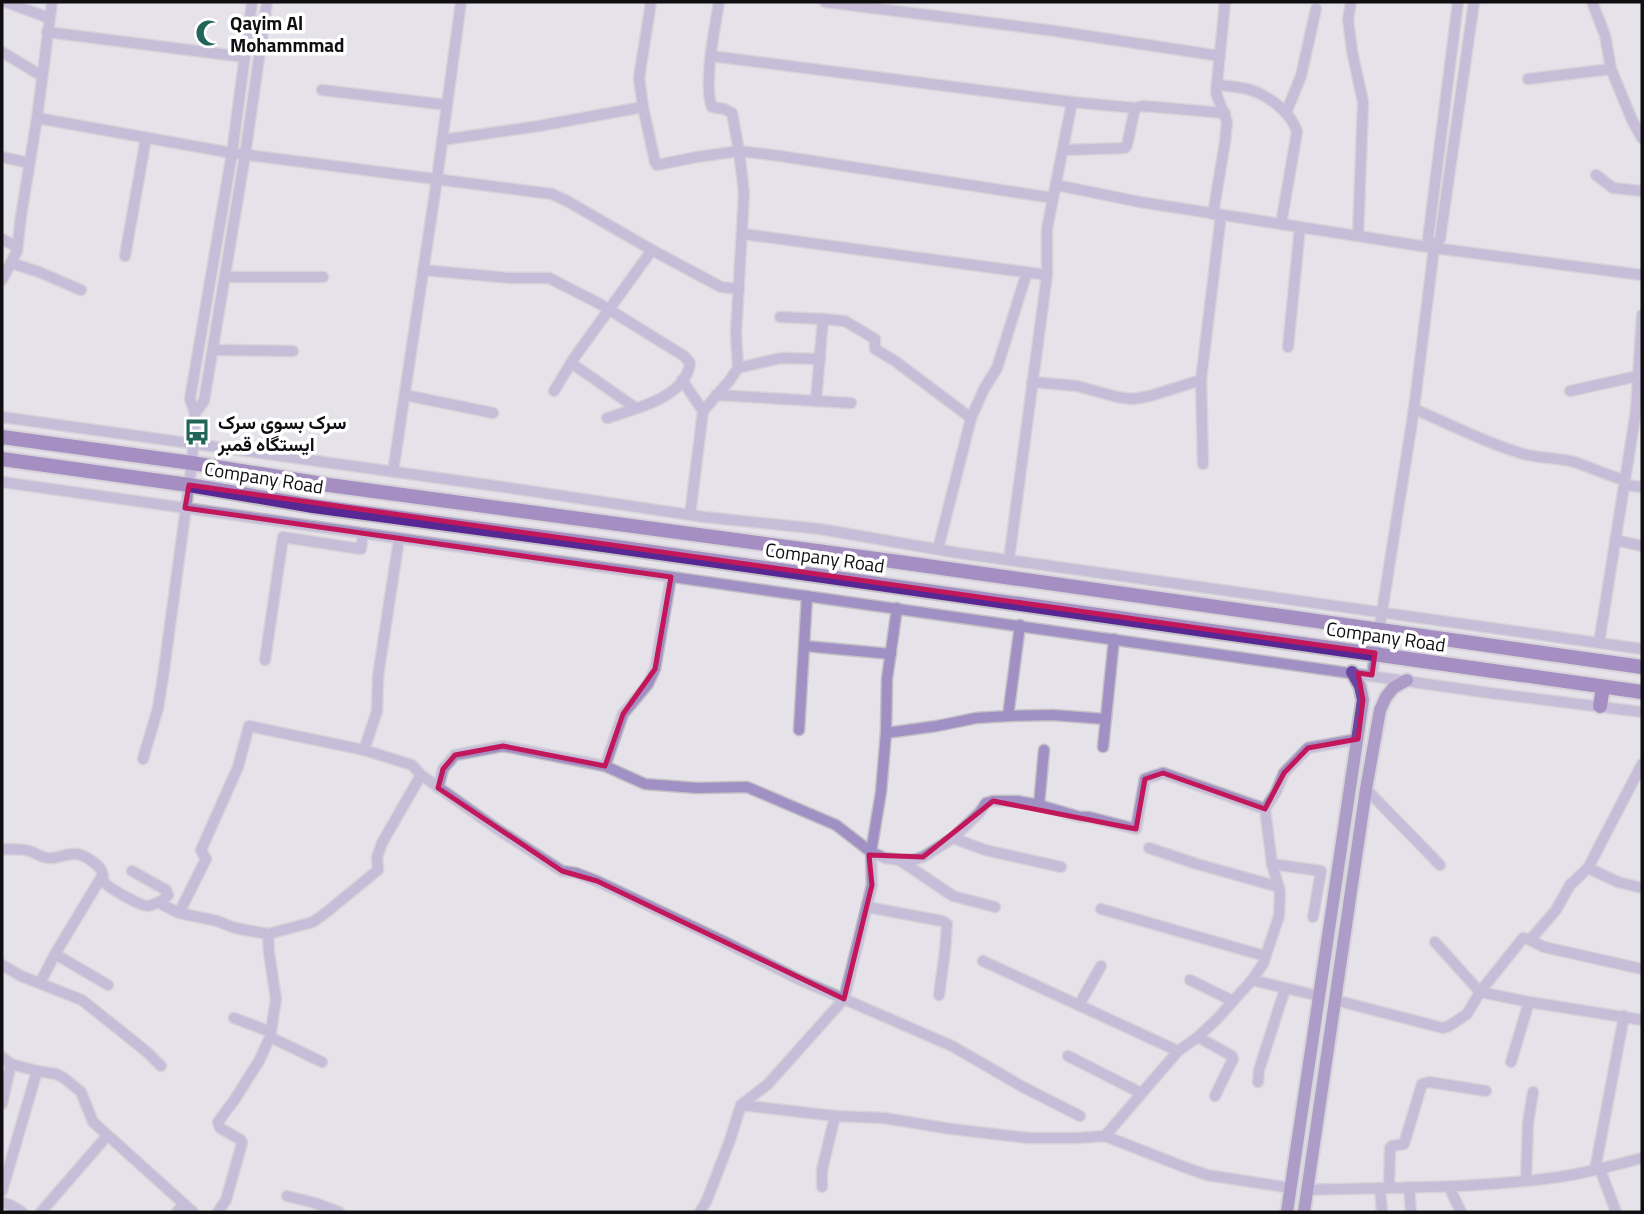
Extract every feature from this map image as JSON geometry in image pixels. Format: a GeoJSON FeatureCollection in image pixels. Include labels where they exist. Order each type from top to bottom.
{"type":"FeatureCollection","features":[{"type":"Feature","properties":{"kind":"highway","name":"Company Road"},"geometry":{"type":"LineString","coordinates":[[2,437],[342,487],[1642,667]]}},
{"type":"Feature","properties":{"kind":"highway","name":"Company Road"},"geometry":{"type":"LineString","coordinates":[[2,459],[189,485],[313,506],[1642,692]]}},
{"type":"Feature","properties":{"kind":"highway"},"geometry":{"type":"LineString","coordinates":[[1600,706],[1603,687]]}},
{"type":"Feature","properties":{"kind":"main road"},"geometry":{"type":"LineString","coordinates":[[1287,1212],[1363,700],[1360,686],[1352,672]]}},
{"type":"Feature","properties":{"kind":"main road"},"geometry":{"type":"LineString","coordinates":[[1304,1212],[1380,710],[1393,688],[1407,680]]}},
{"type":"Feature","properties":{"kind":"street"},"geometry":{"type":"LineString","coordinates":[[6,2],[49,18]]}},
{"type":"Feature","properties":{"kind":"street"},"geometry":{"type":"LineString","coordinates":[[2,280],[17,247],[52,2]]}},
{"type":"Feature","properties":{"kind":"street"},"geometry":{"type":"LineString","coordinates":[[143,760],[158,708],[163,677],[192,463],[195,413],[190,399],[232,153],[252,2]]}},
{"type":"Feature","properties":{"kind":"street"},"geometry":{"type":"LineString","coordinates":[[195,413],[204,401],[213,350],[267,2]]}},
{"type":"Feature","properties":{"kind":"street"},"geometry":{"type":"LineString","coordinates":[[393,472],[461,2]]}},
{"type":"Feature","properties":{"kind":"street"},"geometry":{"type":"LineString","coordinates":[[651,2],[639,78],[657,165],[739,152],[1054,198]]}},
{"type":"Feature","properties":{"kind":"street"},"geometry":{"type":"LineString","coordinates":[[719,2],[711,56],[709,99],[712,107],[732,113],[744,193],[736,333],[738,368]]}},
{"type":"Feature","properties":{"kind":"street"},"geometry":{"type":"LineString","coordinates":[[825,2],[1055,31],[1220,56]]}},
{"type":"Feature","properties":{"kind":"street"},"geometry":{"type":"LineString","coordinates":[[1203,464],[1201,380],[1227,122],[1216,93],[1225,2]]}},
{"type":"Feature","properties":{"kind":"street"},"geometry":{"type":"LineString","coordinates":[[1351,2],[1349,29],[1363,102],[1357,236]]}},
{"type":"Feature","properties":{"kind":"street"},"geometry":{"type":"LineString","coordinates":[[1434,248],[1428,239],[1458,2]]}},
{"type":"Feature","properties":{"kind":"street"},"geometry":{"type":"LineString","coordinates":[[1372,675],[1414,409],[1434,248],[1440,239],[1474,2]]}},
{"type":"Feature","properties":{"kind":"street"},"geometry":{"type":"LineString","coordinates":[[1592,2],[1605,35],[1611,69],[1642,138]]}},
{"type":"Feature","properties":{"kind":"street"},"geometry":{"type":"LineString","coordinates":[[1286,113],[1301,76],[1316,9]]}},
{"type":"Feature","properties":{"kind":"street"},"geometry":{"type":"LineString","coordinates":[[47,32],[244,57]]}},
{"type":"Feature","properties":{"kind":"street"},"geometry":{"type":"LineString","coordinates":[[2,52],[42,76]]}},
{"type":"Feature","properties":{"kind":"street"},"geometry":{"type":"LineString","coordinates":[[711,56],[1072,102],[1225,113]]}},
{"type":"Feature","properties":{"kind":"street"},"geometry":{"type":"LineString","coordinates":[[1528,79],[1611,69]]}},
{"type":"Feature","properties":{"kind":"street"},"geometry":{"type":"LineString","coordinates":[[1217,85],[1250,90],[1270,99],[1296,126],[1281,224]]}},
{"type":"Feature","properties":{"kind":"street"},"geometry":{"type":"LineString","coordinates":[[323,90],[447,105]]}},
{"type":"Feature","properties":{"kind":"street"},"geometry":{"type":"LineString","coordinates":[[1009,559],[1047,275],[1047,229],[1072,102]]}},
{"type":"Feature","properties":{"kind":"street"},"geometry":{"type":"LineString","coordinates":[[442,140],[643,107]]}},
{"type":"Feature","properties":{"kind":"street"},"geometry":{"type":"LineString","coordinates":[[1063,150],[1125,148],[1135,108]]}},
{"type":"Feature","properties":{"kind":"street"},"geometry":{"type":"LineString","coordinates":[[37,118],[245,155],[552,194],[721,287],[738,289]]}},
{"type":"Feature","properties":{"kind":"street"},"geometry":{"type":"LineString","coordinates":[[125,256],[146,138]]}},
{"type":"Feature","properties":{"kind":"street"},"geometry":{"type":"LineString","coordinates":[[2,157],[29,163]]}},
{"type":"Feature","properties":{"kind":"street"},"geometry":{"type":"LineString","coordinates":[[1596,175],[1614,188],[1642,191]]}},
{"type":"Feature","properties":{"kind":"street"},"geometry":{"type":"LineString","coordinates":[[1056,185],[1140,202],[1434,248],[1642,275]]}},
{"type":"Feature","properties":{"kind":"street"},"geometry":{"type":"LineString","coordinates":[[1288,347],[1300,227]]}},
{"type":"Feature","properties":{"kind":"street"},"geometry":{"type":"LineString","coordinates":[[743,234],[1047,275]]}},
{"type":"Feature","properties":{"kind":"street"},"geometry":{"type":"LineString","coordinates":[[2,239],[17,247]]}},
{"type":"Feature","properties":{"kind":"street"},"geometry":{"type":"LineString","coordinates":[[554,391],[652,250]]}},
{"type":"Feature","properties":{"kind":"street"},"geometry":{"type":"LineString","coordinates":[[11,263],[81,289]]}},
{"type":"Feature","properties":{"kind":"street"},"geometry":{"type":"LineString","coordinates":[[423,270],[511,278],[549,278],[610,310],[684,356],[690,363],[690,370],[661,400],[607,418]]}},
{"type":"Feature","properties":{"kind":"street"},"geometry":{"type":"LineString","coordinates":[[938,549],[971,418],[997,368],[1027,272]]}},
{"type":"Feature","properties":{"kind":"street"},"geometry":{"type":"LineString","coordinates":[[225,277],[323,277]]}},
{"type":"Feature","properties":{"kind":"street"},"geometry":{"type":"LineString","coordinates":[[1599,643],[1639,411],[1642,315]]}},
{"type":"Feature","properties":{"kind":"street"},"geometry":{"type":"LineString","coordinates":[[780,317],[845,321],[875,339],[876,349],[971,418]]}},
{"type":"Feature","properties":{"kind":"street"},"geometry":{"type":"LineString","coordinates":[[816,401],[823,318]]}},
{"type":"Feature","properties":{"kind":"street"},"geometry":{"type":"LineString","coordinates":[[213,350],[293,351]]}},
{"type":"Feature","properties":{"kind":"street"},"geometry":{"type":"LineString","coordinates":[[690,515],[702,411],[738,368],[781,358],[820,359]]}},
{"type":"Feature","properties":{"kind":"street"},"geometry":{"type":"LineString","coordinates":[[571,363],[636,408]]}},
{"type":"Feature","properties":{"kind":"street"},"geometry":{"type":"LineString","coordinates":[[1570,391],[1638,376]]}},
{"type":"Feature","properties":{"kind":"street"},"geometry":{"type":"LineString","coordinates":[[682,380],[702,411]]}},
{"type":"Feature","properties":{"kind":"street"},"geometry":{"type":"LineString","coordinates":[[1032,382],[1076,386],[1133,399],[1201,380]]}},
{"type":"Feature","properties":{"kind":"street"},"geometry":{"type":"LineString","coordinates":[[404,395],[493,413]]}},
{"type":"Feature","properties":{"kind":"street"},"geometry":{"type":"LineString","coordinates":[[716,395],[851,403]]}},
{"type":"Feature","properties":{"kind":"street"},"geometry":{"type":"LineString","coordinates":[[1414,409],[1473,437],[1519,453],[1535,458],[1577,463],[1642,487]]}},
{"type":"Feature","properties":{"kind":"street"},"geometry":{"type":"LineString","coordinates":[[2,417],[690,515],[820,530],[1642,649]]}},
{"type":"Feature","properties":{"kind":"street"},"geometry":{"type":"LineString","coordinates":[[2,482],[1490,693],[1642,712]]}},
{"type":"Feature","properties":{"kind":"street"},"geometry":{"type":"LineString","coordinates":[[265,660],[283,537],[361,549],[363,534]]}},
{"type":"Feature","properties":{"kind":"street"},"geometry":{"type":"LineString","coordinates":[[364,750],[377,711],[378,676],[399,539]]}},
{"type":"Feature","properties":{"kind":"street"},"geometry":{"type":"LineString","coordinates":[[1615,540],[1642,546]]}},
{"type":"Feature","properties":{"kind":"street"},"geometry":{"type":"LineString","coordinates":[[605,766],[623,714],[648,684],[655,669],[671,577]]}},
{"type":"Feature","properties":{"kind":"street"},"geometry":{"type":"LineString","coordinates":[[799,730],[807,596]]}},
{"type":"Feature","properties":{"kind":"street"},"geometry":{"type":"LineString","coordinates":[[700,1212],[730,1140],[741,1105],[768,1084],[844,999],[872,885],[871,852],[881,792],[887,679],[897,608]]}},
{"type":"Feature","properties":{"kind":"street"},"geometry":{"type":"LineString","coordinates":[[1008,716],[1020,625]]}},
{"type":"Feature","properties":{"kind":"street"},"geometry":{"type":"LineString","coordinates":[[1102,747],[1114,639]]}},
{"type":"Feature","properties":{"kind":"street"},"geometry":{"type":"LineString","coordinates":[[805,646],[891,654]]}},
{"type":"Feature","properties":{"kind":"street"},"geometry":{"type":"LineString","coordinates":[[886,733],[976,718],[1052,715],[1105,719]]}},
{"type":"Feature","properties":{"kind":"street"},"geometry":{"type":"LineString","coordinates":[[179,914],[206,859],[201,850],[238,767],[248,726],[364,750],[412,765],[438,788],[562,871],[597,881],[798,979],[952,1046],[1080,1116]]}},
{"type":"Feature","properties":{"kind":"street"},"geometry":{"type":"LineString","coordinates":[[1105,1136],[1178,1051],[1217,1019],[1263,964],[1279,916],[1279,887],[1272,864],[1265,809],[1284,773],[1308,748],[1358,739]]}},
{"type":"Feature","properties":{"kind":"street"},"geometry":{"type":"LineString","coordinates":[[438,788],[443,769],[455,755],[503,746],[605,766],[652,785],[697,789],[747,787],[836,825],[871,852],[900,860],[923,858],[953,838],[986,803],[993,800],[1039,805],[1136,829],[1144,779],[1163,774],[1265,809]]}},
{"type":"Feature","properties":{"kind":"street"},"geometry":{"type":"LineString","coordinates":[[1039,805],[1044,750]]}},
{"type":"Feature","properties":{"kind":"street"},"geometry":{"type":"LineString","coordinates":[[1530,940],[1556,910],[1570,885],[1588,868],[1642,764]]}},
{"type":"Feature","properties":{"kind":"street"},"geometry":{"type":"LineString","coordinates":[[163,900],[163,905],[179,914],[217,921],[235,929],[268,934],[313,922],[378,870],[377,857],[382,843],[421,775]]}},
{"type":"Feature","properties":{"kind":"street"},"geometry":{"type":"LineString","coordinates":[[1366,789],[1440,865]]}},
{"type":"Feature","properties":{"kind":"street"},"geometry":{"type":"LineString","coordinates":[[953,838],[985,850],[1061,867]]}},
{"type":"Feature","properties":{"kind":"street"},"geometry":{"type":"LineString","coordinates":[[1150,848],[1279,887]]}},
{"type":"Feature","properties":{"kind":"street"},"geometry":{"type":"LineString","coordinates":[[2,849],[26,849],[46,858],[65,854],[80,855],[95,863],[109,887],[141,905],[147,906],[163,900],[168,895],[166,890],[132,871]]}},
{"type":"Feature","properties":{"kind":"street"},"geometry":{"type":"LineString","coordinates":[[900,860],[953,896],[995,907]]}},
{"type":"Feature","properties":{"kind":"street"},"geometry":{"type":"LineString","coordinates":[[1272,864],[1321,872],[1313,917]]}},
{"type":"Feature","properties":{"kind":"street"},"geometry":{"type":"LineString","coordinates":[[1588,868],[1642,888]]}},
{"type":"Feature","properties":{"kind":"street"},"geometry":{"type":"LineString","coordinates":[[40,983],[102,877]]}},
{"type":"Feature","properties":{"kind":"street"},"geometry":{"type":"LineString","coordinates":[[867,907],[947,924],[939,995]]}},
{"type":"Feature","properties":{"kind":"street"},"geometry":{"type":"LineString","coordinates":[[1101,909],[1265,956]]}},
{"type":"Feature","properties":{"kind":"street"},"geometry":{"type":"LineString","coordinates":[[218,1212],[226,1200],[242,1143],[220,1128],[218,1122],[260,1061],[270,1034],[276,999],[268,934]]}},
{"type":"Feature","properties":{"kind":"street"},"geometry":{"type":"LineString","coordinates":[[1335,1000],[1443,1028],[1467,1014],[1480,992],[1522,938],[1544,947],[1642,969]]}},
{"type":"Feature","properties":{"kind":"street"},"geometry":{"type":"LineString","coordinates":[[1435,942],[1480,992],[1529,1003],[1642,1020]]}},
{"type":"Feature","properties":{"kind":"street"},"geometry":{"type":"LineString","coordinates":[[55,954],[108,985]]}},
{"type":"Feature","properties":{"kind":"street"},"geometry":{"type":"LineString","coordinates":[[984,961],[1178,1051]]}},
{"type":"Feature","properties":{"kind":"street"},"geometry":{"type":"LineString","coordinates":[[2,965],[21,976],[82,1000],[161,1066]]}},
{"type":"Feature","properties":{"kind":"street"},"geometry":{"type":"LineString","coordinates":[[1079,1005],[1101,966]]}},
{"type":"Feature","properties":{"kind":"street"},"geometry":{"type":"LineString","coordinates":[[1190,980],[1233,1001]]}},
{"type":"Feature","properties":{"kind":"street"},"geometry":{"type":"LineString","coordinates":[[1252,980],[1319,996]]}},
{"type":"Feature","properties":{"kind":"street"},"geometry":{"type":"LineString","coordinates":[[1258,1082],[1258,1070],[1285,989]]}},
{"type":"Feature","properties":{"kind":"street"},"geometry":{"type":"LineString","coordinates":[[1511,1062],[1529,1003]]}},
{"type":"Feature","properties":{"kind":"street"},"geometry":{"type":"LineString","coordinates":[[1616,1212],[1597,1169],[1624,1016]]}},
{"type":"Feature","properties":{"kind":"street"},"geometry":{"type":"LineString","coordinates":[[234,1018],[323,1062]]}},
{"type":"Feature","properties":{"kind":"street"},"geometry":{"type":"LineString","coordinates":[[1198,1037],[1233,1059],[1215,1096]]}},
{"type":"Feature","properties":{"kind":"street"},"geometry":{"type":"LineString","coordinates":[[1068,1056],[1141,1093]]}},
{"type":"Feature","properties":{"kind":"street"},"geometry":{"type":"LineString","coordinates":[[2,1057],[11,1064],[64,1078],[81,1093],[93,1122],[181,1208],[193,1212]]}},
{"type":"Feature","properties":{"kind":"street"},"geometry":{"type":"LineString","coordinates":[[2,1104],[11,1064]]}},
{"type":"Feature","properties":{"kind":"street"},"geometry":{"type":"LineString","coordinates":[[2,1191],[37,1071]]}},
{"type":"Feature","properties":{"kind":"street"},"geometry":{"type":"LineString","coordinates":[[1381,1212],[1390,1148],[1404,1144],[1422,1084],[1429,1082],[1486,1091]]}},
{"type":"Feature","properties":{"kind":"street"},"geometry":{"type":"LineString","coordinates":[[1526,1181],[1528,1123],[1534,1092]]}},
{"type":"Feature","properties":{"kind":"street"},"geometry":{"type":"LineString","coordinates":[[741,1105],[835,1116],[884,1118],[1029,1138],[1105,1136],[1207,1175],[1291,1188]]}},
{"type":"Feature","properties":{"kind":"street"},"geometry":{"type":"LineString","coordinates":[[822,1187],[822,1170],[835,1116]]}},
{"type":"Feature","properties":{"kind":"street"},"geometry":{"type":"LineString","coordinates":[[41,1212],[107,1136]]}},
{"type":"Feature","properties":{"kind":"street"},"geometry":{"type":"LineString","coordinates":[[1308,1190],[1449,1187],[1526,1181],[1560,1177],[1642,1158]]}},
{"type":"Feature","properties":{"kind":"street"},"geometry":{"type":"LineString","coordinates":[[1409,1187],[1411,1212]]}},
{"type":"Feature","properties":{"kind":"street"},"geometry":{"type":"LineString","coordinates":[[1449,1187],[1461,1212]]}},
{"type":"Feature","properties":{"kind":"street"},"geometry":{"type":"LineString","coordinates":[[287,1196],[339,1212]]}},
{"type":"Feature","properties":{"kind":"street"},"geometry":{"type":"LineString","coordinates":[[2,1202],[22,1212]]}},
{"type":"Feature","properties":{"kind":"highlighted area"},"geometry":{"type":"Polygon","coordinates":[[[189,485],[1375,653],[1372,675],[1358,673],[1363,700],[1358,739],[1308,748],[1284,773],[1265,809],[1163,773],[1145,779],[1136,829],[993,801],[923,857],[869,855],[872,885],[844,999],[597,881],[562,871],[438,788],[443,769],[455,755],[503,746],[605,766],[623,714],[655,669],[671,577],[185,508],[189,485]]]}},
{"type":"Feature","properties":{"kind":"place","name":"Qayim Al Mohammmad"},"geometry":{"type":"Point","coordinates":[209,33]}},
{"type":"Feature","properties":{"kind":"place","name":"سرک بسوی سرک ایستگاه قمبر"},"geometry":{"type":"Point","coordinates":[197,432]}}]}
